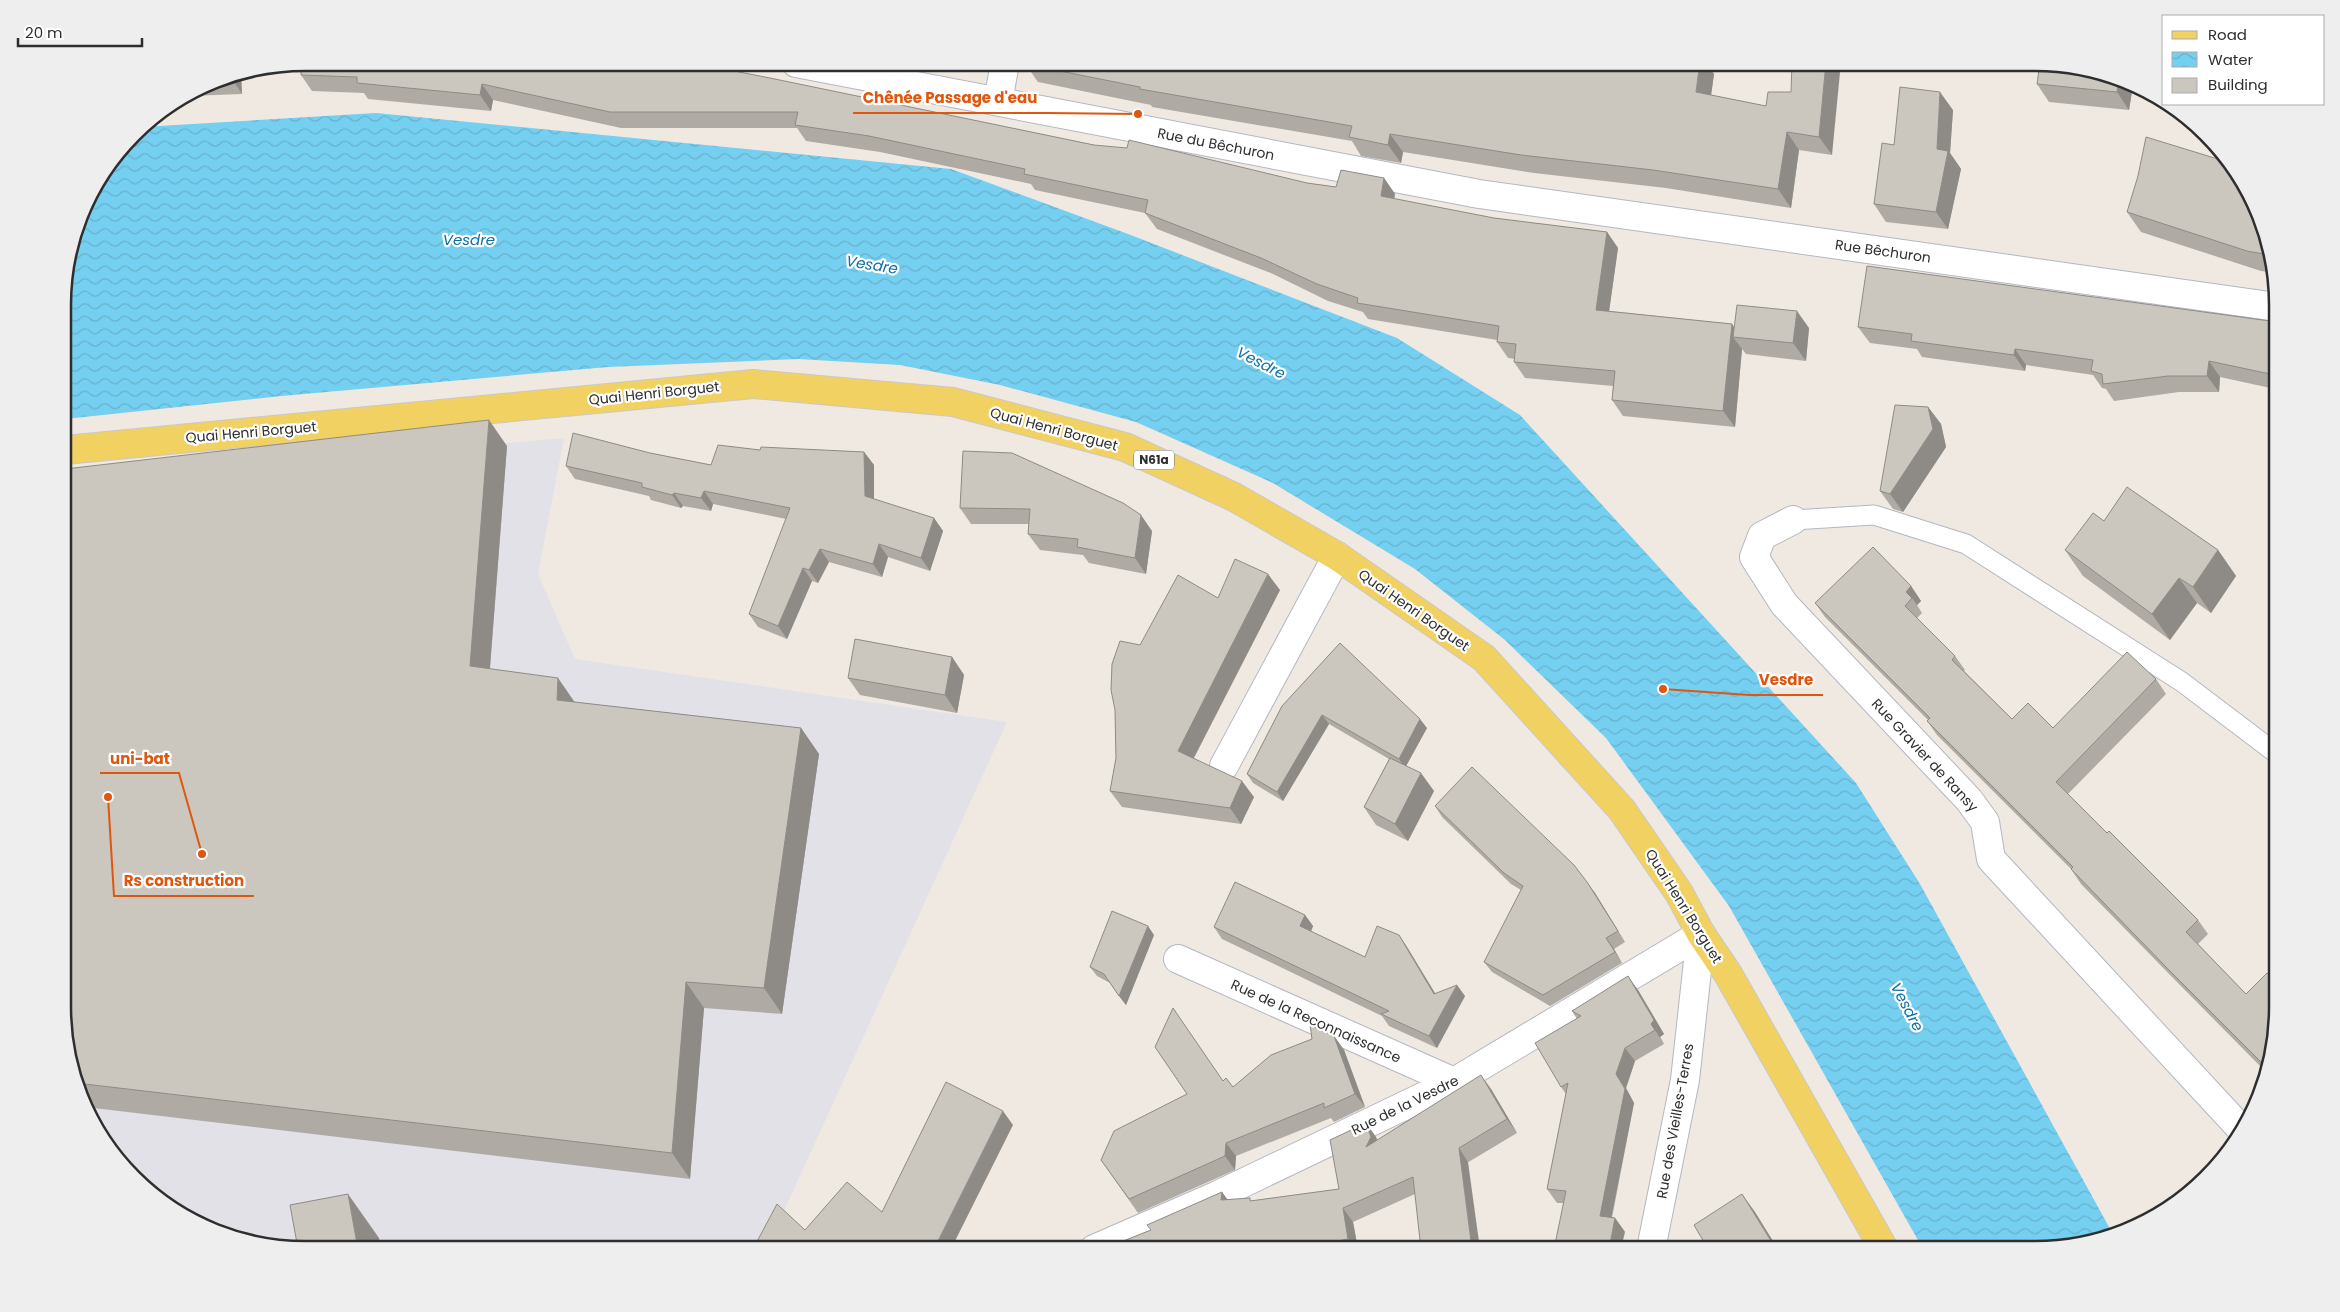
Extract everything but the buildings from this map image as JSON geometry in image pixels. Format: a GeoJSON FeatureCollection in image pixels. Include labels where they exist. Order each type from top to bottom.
{"type":"FeatureCollection","features":[{"type":"Feature","properties":{"kind":"main road","name":"Quai Henri Borguet"},"geometry":{"type":"LineString","coordinates":[[71,449],[753,384],[953,402],[1125,447],[1234,497],[1337,556],[1484,658],[1622,810],[1679,893],[1701,934],[1728,974],[1879,1241]]}},
{"type":"Feature","properties":{"kind":"street","name":"Rue du Bêchuron"},"geometry":{"type":"LineString","coordinates":[[843,71],[1489,196]]}},
{"type":"Feature","properties":{"kind":"street"},"geometry":{"type":"LineString","coordinates":[[998,101],[1003,71]]}},
{"type":"Feature","properties":{"kind":"street","name":"Rue Bêchuron"},"geometry":{"type":"LineString","coordinates":[[1489,196],[2269,306]]}},
{"type":"Feature","properties":{"kind":"street","name":"Rue Gravier de Ransy"},"geometry":{"type":"LineString","coordinates":[[1793,520],[1762,536],[1754,557],[1784,604],[1969,800],[1985,822],[1991,859],[2237,1124]]}},
{"type":"Feature","properties":{"kind":"street"},"geometry":{"type":"LineString","coordinates":[[1224,766],[1337,556]]}},
{"type":"Feature","properties":{"kind":"street","name":"Rue de la Vesdre"},"geometry":{"type":"LineString","coordinates":[[1112,1241],[1218,1195],[1454,1082],[1701,934]]}},
{"type":"Feature","properties":{"kind":"street","name":"Rue des Vieilles-Terres"},"geometry":{"type":"LineString","coordinates":[[1654,1241],[1685,1080],[1701,934]]}},
{"type":"Feature","properties":{"kind":"street","name":"Rue de la Reconnaissance"},"geometry":{"type":"LineString","coordinates":[[1178,959],[1454,1082]]}},
{"type":"Feature","properties":{"kind":"lane"},"geometry":{"type":"LineString","coordinates":[[1793,520],[1874,515],[1966,544],[2182,682],[2269,748]]}},
{"type":"Feature","properties":{"kind":"shaded area"},"geometry":{"type":"Polygon","coordinates":[[[564,438],[538,574],[575,659],[1007,722],[769,1241],[305,1241],[275,1239],[245,1233],[202,1217],[175,1201],[151,1183],[129,1161],[111,1137],[95,1110],[79,1067],[73,1037],[71,1007],[71,482],[564,438]]]}},
{"type":"Feature","properties":{"kind":"water","name":"Vesdre"},"geometry":{"type":"Polygon","coordinates":[[[376,113],[951,169],[1128,234],[1397,338],[1520,415],[1856,783],[1920,884],[2110,1228],[2065,1239],[2035,1241],[1918,1241],[1729,906],[1606,738],[1505,640],[1415,569],[1273,483],[1136,422],[1000,385],[900,365],[798,359],[608,367],[281,396],[71,418],[71,305],[73,275],[79,245],[95,202],[111,175],[129,151],[155,126],[376,113]]]}},
{"type":"Feature","properties":{"kind":"place","name":"Chênée Passage d'eau"},"geometry":{"type":"Point","coordinates":[1138,114]}},
{"type":"Feature","properties":{"kind":"place","name":"Vesdre"},"geometry":{"type":"Point","coordinates":[1663,689]}},
{"type":"Feature","properties":{"kind":"place","name":"Rs construction"},"geometry":{"type":"Point","coordinates":[108,797]}},
{"type":"Feature","properties":{"kind":"place","name":"uni-bat"},"geometry":{"type":"Point","coordinates":[202,854]}}]}
